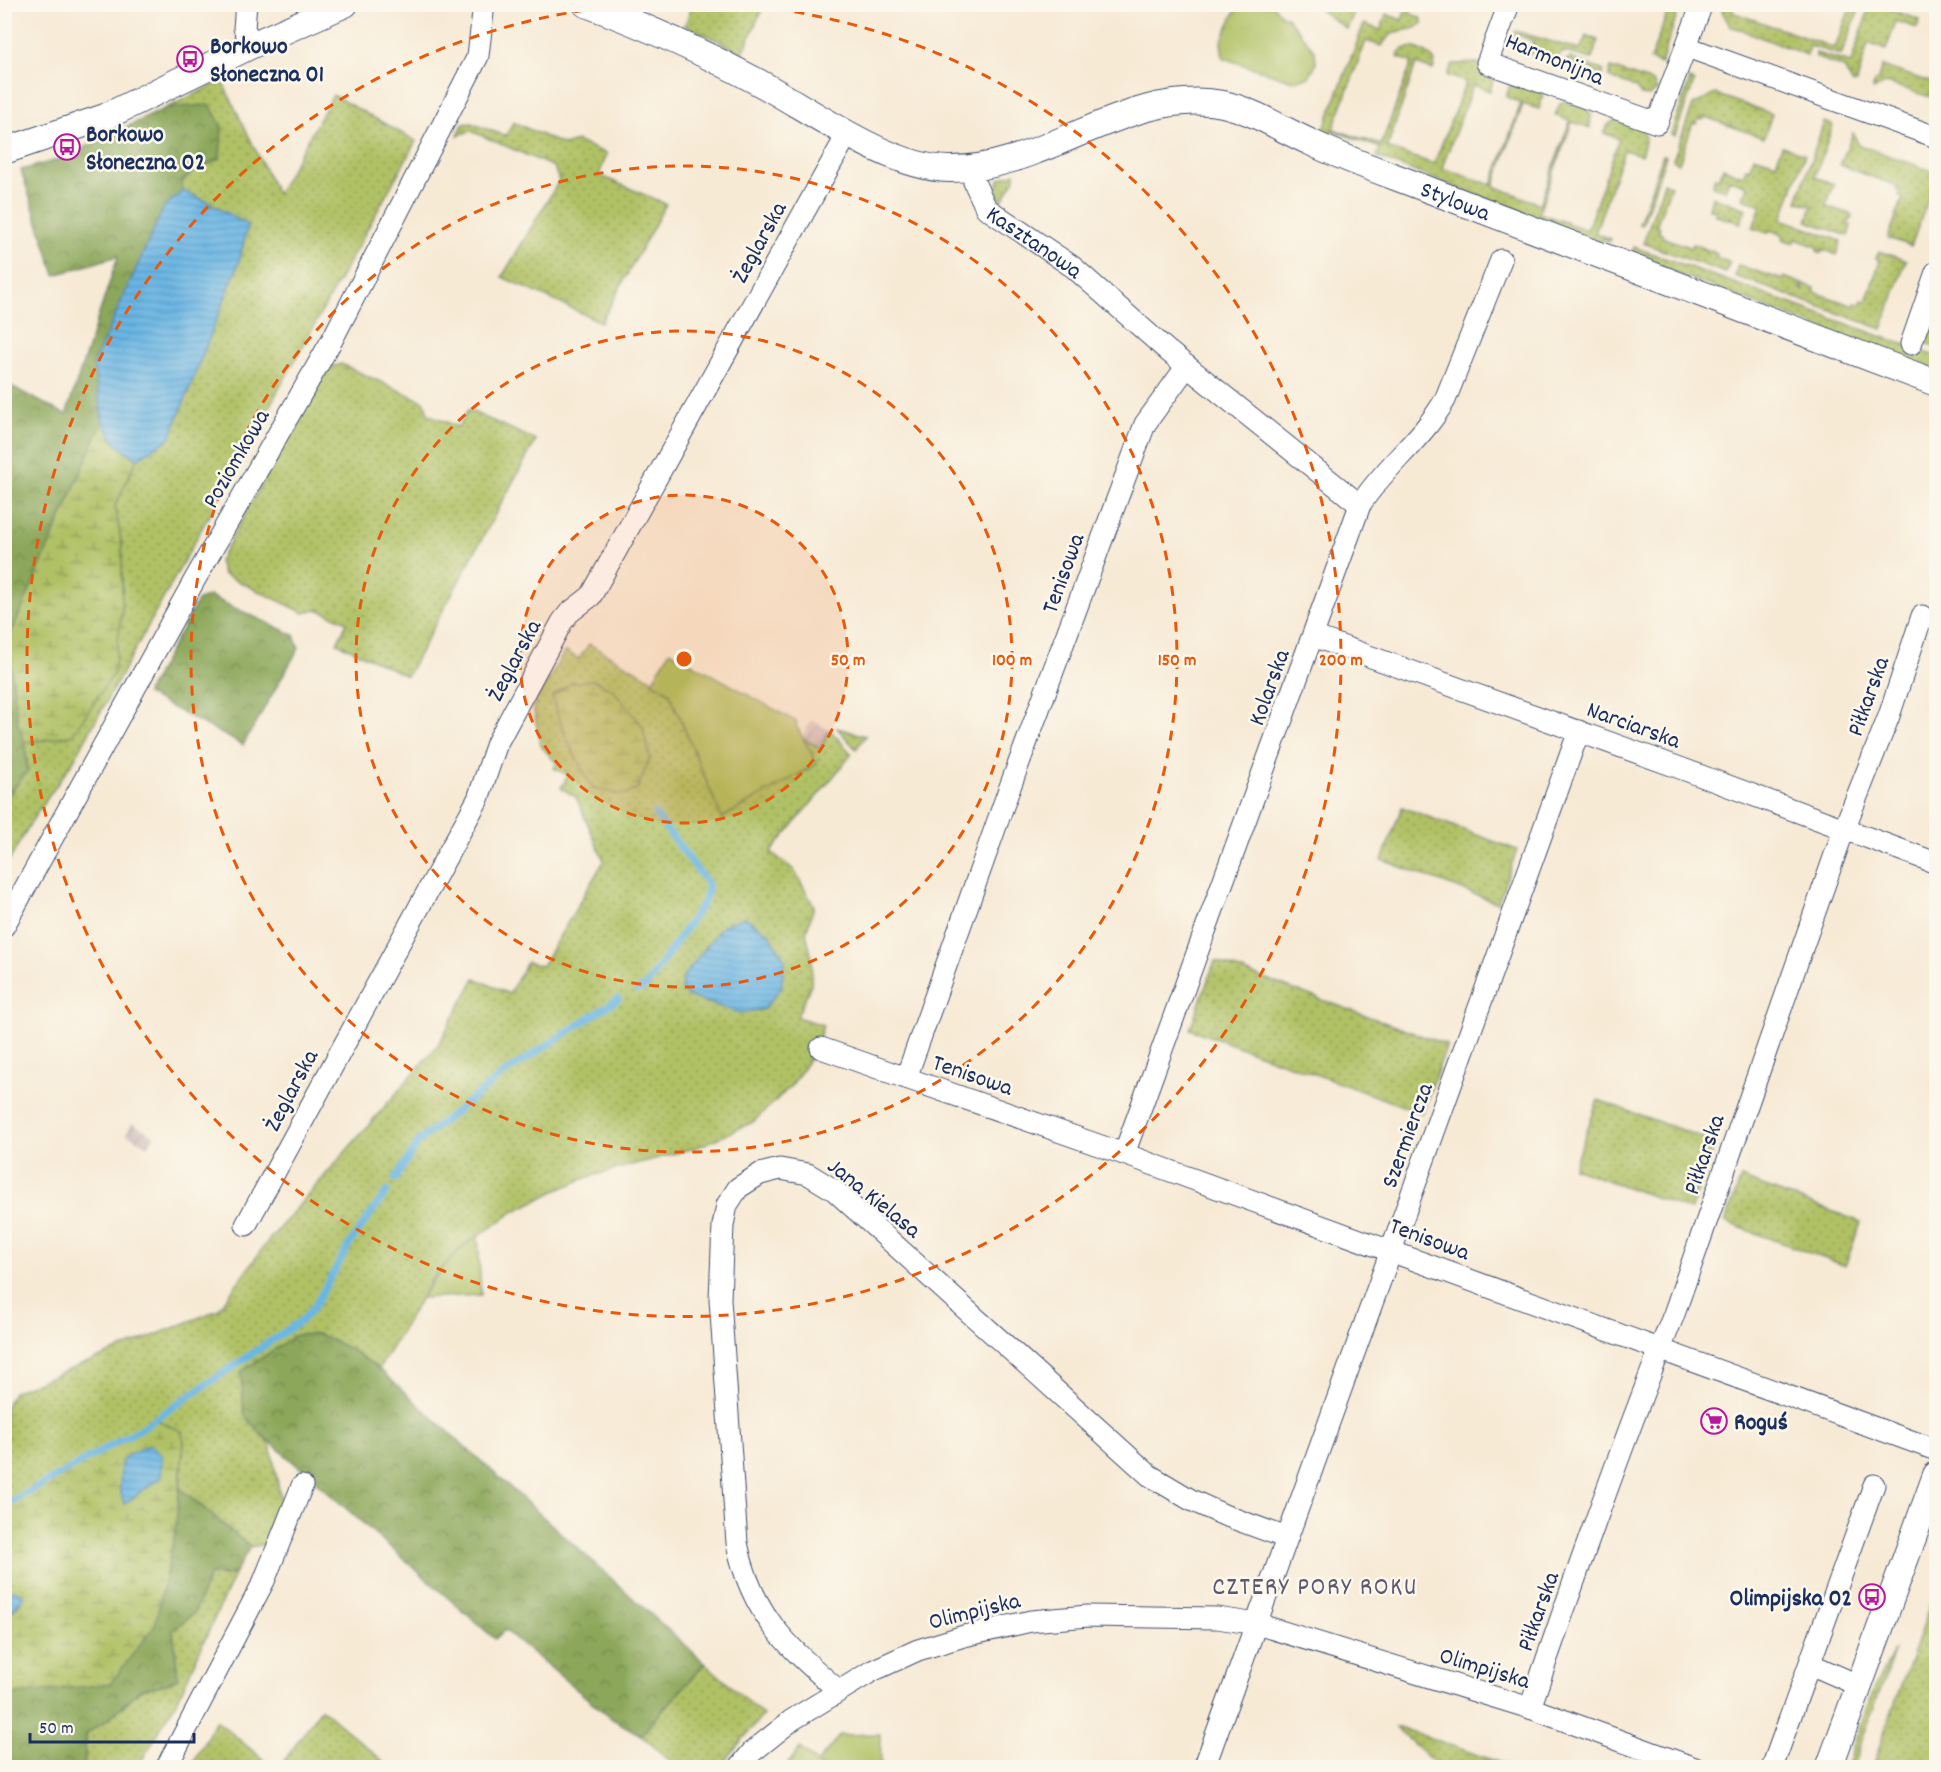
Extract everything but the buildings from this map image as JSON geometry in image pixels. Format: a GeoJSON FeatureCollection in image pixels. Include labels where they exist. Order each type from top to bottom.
{"type":"FeatureCollection","features":[{"type":"Feature","properties":{"kind":"street"},"geometry":{"type":"LineString","coordinates":[[246,4],[244,28],[252,45]]}},
{"type":"Feature","properties":{"kind":"street"},"geometry":{"type":"LineString","coordinates":[[4,151],[105,117],[252,45],[345,4]]}},
{"type":"Feature","properties":{"kind":"street","name":"Poziomkowa"},"geometry":{"type":"LineString","coordinates":[[4,926],[194,581],[332,340],[478,56],[484,4]]}},
{"type":"Feature","properties":{"kind":"street"},"geometry":{"type":"LineString","coordinates":[[586,4],[710,58],[758,82],[848,133],[907,162],[946,169],[972,168]]}},
{"type":"Feature","properties":{"kind":"street","name":"Harmonijna"},"geometry":{"type":"LineString","coordinates":[[1509,4],[1487,63],[1657,123],[1687,47]]}},
{"type":"Feature","properties":{"kind":"street"},"geometry":{"type":"LineString","coordinates":[[1702,4],[1687,47],[1936,137]]}},
{"type":"Feature","properties":{"kind":"street","name":"Stylowa"},"geometry":{"type":"LineString","coordinates":[[972,168],[992,165],[1130,114],[1161,105],[1191,102],[1223,104],[1253,114],[1312,143],[1476,208],[1936,383]]}},
{"type":"Feature","properties":{"kind":"street","name":"Żeglarska"},"geometry":{"type":"LineString","coordinates":[[246,1225],[477,799],[497,743],[562,622],[569,613],[591,596],[848,133]]}},
{"type":"Feature","properties":{"kind":"street","name":"Kasztanowa"},"geometry":{"type":"LineString","coordinates":[[972,168],[974,182],[986,208],[1073,267],[1187,366],[1360,506]]}},
{"type":"Feature","properties":{"kind":"street","name":"Kolarska"},"geometry":{"type":"LineString","coordinates":[[1124,1154],[1360,506],[1370,489],[1423,433],[1445,400],[1501,260]]}},
{"type":"Feature","properties":{"kind":"street"},"geometry":{"type":"LineString","coordinates":[[1911,344],[1936,272]]}},
{"type":"Feature","properties":{"kind":"street","name":"Tenisowa"},"geometry":{"type":"LineString","coordinates":[[906,1078],[1011,784],[1145,424],[1187,366]]}},
{"type":"Feature","properties":{"kind":"street","name":"Piłkarska"},"geometry":{"type":"LineString","coordinates":[[1530,1708],[1844,829],[1887,721],[1922,616]]}},
{"type":"Feature","properties":{"kind":"street","name":"Narciarska"},"geometry":{"type":"LineString","coordinates":[[1313,636],[1579,731],[1936,863]]}},
{"type":"Feature","properties":{"kind":"street","name":"Szermiercza"},"geometry":{"type":"LineString","coordinates":[[1257,1624],[1579,731]]}},
{"type":"Feature","properties":{"kind":"street","name":"Tenisowa"},"geometry":{"type":"LineString","coordinates":[[821,1048],[1124,1154],[1936,1450]]}},
{"type":"Feature","properties":{"kind":"street","name":"Jana Kielasa"},"geometry":{"type":"LineString","coordinates":[[839,1691],[795,1654],[773,1627],[753,1594],[742,1568],[737,1543],[720,1299],[723,1225],[727,1204],[738,1188],[760,1174],[780,1169],[808,1174],[834,1190],[1149,1475],[1191,1500],[1224,1515],[1287,1538]]}},
{"type":"Feature","properties":{"kind":"street"},"geometry":{"type":"LineString","coordinates":[[1829,1767],[1936,1475]]}},
{"type":"Feature","properties":{"kind":"street"},"geometry":{"type":"LineString","coordinates":[[1773,1765],[1874,1485]]}},
{"type":"Feature","properties":{"kind":"street"},"geometry":{"type":"LineString","coordinates":[[166,1767],[264,1581],[302,1486]]}},
{"type":"Feature","properties":{"kind":"street","name":"Olimpijska"},"geometry":{"type":"LineString","coordinates":[[739,1767],[752,1752],[792,1720],[872,1671],[918,1650],[964,1636],[1031,1621],[1088,1616],[1217,1618],[1257,1624],[1530,1708],[1695,1767]]}},
{"type":"Feature","properties":{"kind":"street"},"geometry":{"type":"LineString","coordinates":[[1204,1767],[1257,1624]]}},
{"type":"Feature","properties":{"kind":"street"},"geometry":{"type":"LineString","coordinates":[[1810,1665],[1860,1686]]}},
{"type":"Feature","properties":{"kind":"shaded area"},"geometry":{"type":"Polygon","coordinates":[[[811,720],[830,730],[821,748],[802,738],[811,720]]]}},
{"type":"Feature","properties":{"kind":"shaded area"},"geometry":{"type":"Polygon","coordinates":[[[132,1123],[154,1135],[148,1146],[126,1134],[132,1123]]]}},
{"type":"Feature","properties":{"kind":"green space"},"geometry":{"type":"Polygon","coordinates":[[[692,4],[764,5],[743,53],[685,25],[692,4]]]}},
{"type":"Feature","properties":{"kind":"green space"},"geometry":{"type":"Polygon","coordinates":[[[1413,4],[1410,13],[1422,19],[1422,24],[1396,32],[1382,46],[1366,41],[1333,129],[1381,145],[1412,62],[1397,57],[1405,48],[1422,50],[1435,62],[1433,70],[1416,64],[1387,148],[1434,164],[1466,82],[1447,75],[1453,64],[1478,63],[1492,71],[1493,80],[1490,91],[1473,85],[1442,168],[1492,185],[1521,103],[1506,97],[1510,85],[1514,83],[1541,90],[1543,97],[1539,109],[1523,104],[1494,186],[1540,204],[1570,121],[1555,115],[1560,104],[1564,101],[1586,108],[1591,114],[1590,128],[1572,122],[1539,213],[1587,230],[1619,139],[1604,133],[1607,126],[1616,120],[1633,124],[1644,132],[1645,142],[1641,155],[1624,150],[1595,233],[1611,239],[1610,241],[1603,239],[1601,243],[1377,157],[1380,148],[1332,130],[1329,138],[1322,134],[1364,24],[1381,30],[1386,14],[1402,20],[1407,5],[1413,4]]]}},
{"type":"Feature","properties":{"kind":"green space"},"geometry":{"type":"Polygon","coordinates":[[[1238,5],[1273,5],[1282,16],[1286,16],[1315,51],[1316,64],[1309,77],[1293,81],[1223,58],[1221,42],[1238,5]]]}},
{"type":"Feature","properties":{"kind":"green space"},"geometry":{"type":"Polygon","coordinates":[[[1313,5],[1357,5],[1347,29],[1313,5]]]}},
{"type":"Feature","properties":{"kind":"green space"},"geometry":{"type":"Polygon","coordinates":[[[1652,5],[1680,5],[1661,64],[1650,60],[1668,11],[1652,5]]]}},
{"type":"Feature","properties":{"kind":"green space"},"geometry":{"type":"Polygon","coordinates":[[[1724,5],[1735,5],[1732,12],[1835,48],[1851,5],[1861,5],[1841,55],[1810,46],[1807,55],[1730,26],[1722,11],[1724,5]]]}},
{"type":"Feature","properties":{"kind":"green space"},"geometry":{"type":"Polygon","coordinates":[[[1870,5],[1877,5],[1920,20],[1917,28],[1896,21],[1886,50],[1868,43],[1857,82],[1853,84],[1844,68],[1816,57],[1816,53],[1851,63],[1870,5]]]}},
{"type":"Feature","properties":{"kind":"green space"},"geometry":{"type":"Polygon","coordinates":[[[1515,31],[1580,50],[1586,36],[1598,40],[1592,59],[1565,52],[1560,54],[1558,59],[1535,52],[1529,54],[1533,41],[1518,35],[1515,43],[1511,42],[1515,31]]]}},
{"type":"Feature","properties":{"kind":"green space"},"geometry":{"type":"Polygon","coordinates":[[[1570,58],[1604,71],[1602,76],[1565,61],[1570,58]]]}},
{"type":"Feature","properties":{"kind":"green space"},"geometry":{"type":"Polygon","coordinates":[[[1882,66],[1936,84],[1936,99],[1887,83],[1873,90],[1874,82],[1878,79],[1882,66]]]}},
{"type":"Feature","properties":{"kind":"green space"},"geometry":{"type":"Polygon","coordinates":[[[1611,68],[1653,82],[1657,90],[1649,96],[1641,95],[1636,88],[1608,77],[1611,68]]]}},
{"type":"Feature","properties":{"kind":"green space"},"geometry":{"type":"Polygon","coordinates":[[[1690,79],[1694,82],[1675,136],[1671,134],[1690,79]]]}},
{"type":"Feature","properties":{"kind":"green space"},"geometry":{"type":"Polygon","coordinates":[[[222,81],[277,194],[333,95],[416,141],[74,760],[33,819],[5,868],[5,799],[28,771],[25,743],[72,735],[118,632],[122,608],[122,546],[115,506],[137,459],[170,438],[210,203],[183,191],[181,182],[194,171],[220,158],[210,106],[166,108],[222,81]]]}},
{"type":"Feature","properties":{"kind":"green space"},"geometry":{"type":"Polygon","coordinates":[[[1715,94],[1772,114],[1764,138],[1705,117],[1703,120],[1699,119],[1697,124],[1693,123],[1679,163],[1673,160],[1693,105],[1715,94]]]}},
{"type":"Feature","properties":{"kind":"green space"},"geometry":{"type":"Polygon","coordinates":[[[210,105],[222,127],[220,158],[194,171],[181,182],[183,191],[164,208],[94,363],[103,421],[8,641],[18,724],[25,743],[28,771],[5,799],[5,383],[66,415],[118,256],[55,275],[21,170],[61,159],[166,108],[210,105]]]}},
{"type":"Feature","properties":{"kind":"green space"},"geometry":{"type":"Polygon","coordinates":[[[513,122],[564,145],[576,141],[607,154],[599,175],[666,204],[601,322],[502,277],[559,181],[554,167],[471,131],[458,135],[463,124],[471,123],[506,136],[513,122]]]}},
{"type":"Feature","properties":{"kind":"green space"},"geometry":{"type":"Polygon","coordinates":[[[1824,122],[1833,125],[1815,177],[1834,184],[1826,206],[1851,214],[1847,224],[1851,225],[1848,236],[1807,221],[1812,206],[1797,201],[1824,122]]]}},
{"type":"Feature","properties":{"kind":"green space"},"geometry":{"type":"Polygon","coordinates":[[[1853,133],[1859,145],[1932,171],[1935,181],[1911,246],[1888,238],[1903,198],[1899,196],[1901,191],[1896,190],[1897,186],[1840,165],[1853,133]]]}},
{"type":"Feature","properties":{"kind":"green space"},"geometry":{"type":"Polygon","coordinates":[[[1782,146],[1805,154],[1782,219],[1841,241],[1836,255],[1824,249],[1822,253],[1817,251],[1817,247],[1796,239],[1794,243],[1782,239],[1783,235],[1770,230],[1768,233],[1753,228],[1761,205],[1743,198],[1747,186],[1729,179],[1725,190],[1712,186],[1715,177],[1719,178],[1723,168],[1743,176],[1746,168],[1749,169],[1754,156],[1776,163],[1782,146]]]}},
{"type":"Feature","properties":{"kind":"green space"},"geometry":{"type":"Polygon","coordinates":[[[1663,155],[1666,156],[1642,225],[1639,224],[1663,155]]]}},
{"type":"Feature","properties":{"kind":"green space"},"geometry":{"type":"Polygon","coordinates":[[[1015,173],[1015,179],[1001,202],[996,194],[999,179],[1015,173]]]}},
{"type":"Feature","properties":{"kind":"green space"},"geometry":{"type":"Polygon","coordinates":[[[1664,183],[1671,186],[1656,226],[1660,227],[1658,232],[1663,234],[1662,237],[1692,248],[1693,244],[1706,249],[1705,253],[1707,250],[1717,253],[1716,257],[1730,262],[1725,273],[1643,243],[1664,183]]]}},
{"type":"Feature","properties":{"kind":"green space"},"geometry":{"type":"Polygon","coordinates":[[[1712,196],[1746,209],[1740,224],[1731,220],[1731,216],[1729,220],[1715,215],[1716,211],[1709,209],[1712,196]]]}},
{"type":"Feature","properties":{"kind":"green space"},"geometry":{"type":"Polygon","coordinates":[[[1634,247],[1936,356],[1936,372],[1631,256],[1634,247]]]}},
{"type":"Feature","properties":{"kind":"green space"},"geometry":{"type":"Polygon","coordinates":[[[1879,251],[1906,260],[1882,329],[1735,276],[1738,265],[1803,284],[1800,288],[1804,290],[1804,284],[1815,288],[1814,292],[1854,306],[1855,303],[1860,304],[1862,300],[1866,301],[1880,261],[1876,259],[1879,251]]]}},
{"type":"Feature","properties":{"kind":"green space"},"geometry":{"type":"Polygon","coordinates":[[[1936,312],[1936,347],[1925,343],[1936,312]]]}},
{"type":"Feature","properties":{"kind":"green space"},"geometry":{"type":"Polygon","coordinates":[[[341,364],[425,402],[428,414],[458,427],[468,410],[536,440],[407,676],[337,643],[347,622],[317,609],[304,613],[223,574],[219,561],[325,369],[341,364]]]}},
{"type":"Feature","properties":{"kind":"green space"},"geometry":{"type":"Polygon","coordinates":[[[103,421],[115,443],[137,459],[115,506],[122,546],[122,608],[114,673],[72,735],[25,743],[18,724],[8,641],[103,421]]]}},
{"type":"Feature","properties":{"kind":"green space"},"geometry":{"type":"Polygon","coordinates":[[[209,596],[294,635],[299,648],[243,745],[146,694],[198,600],[209,596]]]}},
{"type":"Feature","properties":{"kind":"green space"},"geometry":{"type":"Polygon","coordinates":[[[589,644],[650,678],[652,682],[669,692],[722,817],[816,764],[802,738],[820,748],[830,730],[852,754],[771,852],[794,870],[814,906],[806,933],[812,958],[811,984],[797,1017],[823,1025],[815,1051],[791,1086],[753,1122],[698,1147],[588,1177],[555,1191],[515,1211],[461,1248],[431,1281],[379,1369],[350,1349],[259,1432],[270,1443],[283,1511],[265,1544],[250,1547],[180,1488],[184,1441],[155,1419],[5,1506],[5,1408],[13,1392],[218,1310],[268,1241],[438,1045],[475,978],[509,994],[527,962],[542,966],[604,861],[576,797],[561,788],[568,775],[554,768],[557,764],[541,746],[533,706],[565,651],[579,659],[589,644]]]}},
{"type":"Feature","properties":{"kind":"green space"},"geometry":{"type":"Polygon","coordinates":[[[670,651],[797,722],[796,725],[817,764],[722,818],[669,692],[652,682],[670,651]]]}},
{"type":"Feature","properties":{"kind":"green space"},"geometry":{"type":"Polygon","coordinates":[[[593,680],[612,689],[642,725],[650,757],[637,790],[622,795],[593,788],[569,744],[552,697],[571,683],[593,680]]]}},
{"type":"Feature","properties":{"kind":"green space"},"geometry":{"type":"Polygon","coordinates":[[[837,728],[866,736],[856,749],[837,728]]]}},
{"type":"Feature","properties":{"kind":"green space"},"geometry":{"type":"Polygon","coordinates":[[[1402,807],[1517,850],[1498,903],[1382,860],[1402,807]]]}},
{"type":"Feature","properties":{"kind":"green space"},"geometry":{"type":"Polygon","coordinates":[[[1215,961],[1447,1045],[1422,1113],[1190,1029],[1215,961]]]}},
{"type":"Feature","properties":{"kind":"green space"},"geometry":{"type":"Polygon","coordinates":[[[1598,1100],[1715,1142],[1691,1210],[1573,1168],[1598,1100]]]}},
{"type":"Feature","properties":{"kind":"green space"},"geometry":{"type":"Polygon","coordinates":[[[1741,1178],[1861,1222],[1845,1266],[1725,1222],[1741,1178]]]}},
{"type":"Feature","properties":{"kind":"green space"},"geometry":{"type":"Polygon","coordinates":[[[478,1236],[481,1295],[421,1298],[446,1264],[478,1236]]]}},
{"type":"Feature","properties":{"kind":"green space"},"geometry":{"type":"Polygon","coordinates":[[[318,1334],[350,1349],[379,1369],[705,1663],[641,1735],[612,1719],[505,1630],[495,1639],[259,1432],[244,1414],[241,1372],[296,1335],[318,1334]]]}},
{"type":"Feature","properties":{"kind":"green space"},"geometry":{"type":"Polygon","coordinates":[[[155,1419],[181,1431],[184,1441],[175,1532],[155,1625],[110,1684],[5,1695],[5,1619],[21,1602],[15,1590],[5,1592],[5,1506],[155,1419]]]}},
{"type":"Feature","properties":{"kind":"green space"},"geometry":{"type":"Polygon","coordinates":[[[180,1488],[250,1547],[235,1573],[225,1576],[210,1574],[194,1613],[173,1630],[178,1678],[166,1684],[141,1689],[107,1720],[86,1734],[84,1767],[16,1767],[5,1759],[4,1695],[110,1683],[155,1625],[175,1533],[180,1488]]]}},
{"type":"Feature","properties":{"kind":"green space"},"geometry":{"type":"Polygon","coordinates":[[[235,1573],[178,1699],[138,1767],[84,1768],[86,1734],[107,1720],[141,1689],[166,1684],[174,1651],[173,1630],[194,1613],[210,1574],[225,1576],[235,1573]]]}},
{"type":"Feature","properties":{"kind":"green space"},"geometry":{"type":"Polygon","coordinates":[[[1936,1588],[1936,1767],[1872,1767],[1936,1588]]]}},
{"type":"Feature","properties":{"kind":"green space"},"geometry":{"type":"Polygon","coordinates":[[[1895,1650],[1853,1765],[1846,1767],[1873,1690],[1895,1650]]]}},
{"type":"Feature","properties":{"kind":"green space"},"geometry":{"type":"Polygon","coordinates":[[[705,1663],[763,1715],[720,1767],[677,1767],[641,1735],[705,1663]]]}},
{"type":"Feature","properties":{"kind":"green space"},"geometry":{"type":"Polygon","coordinates":[[[321,1708],[390,1767],[280,1767],[321,1708]]]}},
{"type":"Feature","properties":{"kind":"green space"},"geometry":{"type":"Polygon","coordinates":[[[216,1720],[272,1767],[191,1767],[216,1720]]]}},
{"type":"Feature","properties":{"kind":"green space"},"geometry":{"type":"Polygon","coordinates":[[[1395,1727],[1399,1727],[1512,1767],[1439,1767],[1395,1727]]]}},
{"type":"Feature","properties":{"kind":"green space"},"geometry":{"type":"Polygon","coordinates":[[[880,1734],[881,1767],[822,1767],[817,1763],[840,1735],[880,1734]]]}},
{"type":"Feature","properties":{"kind":"green space"},"geometry":{"type":"Polygon","coordinates":[[[800,1748],[822,1767],[785,1768],[800,1748]]]}},
{"type":"Feature","properties":{"kind":"water"},"geometry":{"type":"Polygon","coordinates":[[[183,191],[210,203],[248,225],[238,265],[170,438],[137,459],[115,443],[103,421],[93,364],[164,207],[183,191]]]}},
{"type":"Feature","properties":{"kind":"water"},"geometry":{"type":"Polygon","coordinates":[[[744,917],[769,933],[785,960],[781,988],[764,1009],[740,1013],[687,996],[681,989],[683,977],[722,926],[744,917]]]}},
{"type":"Feature","properties":{"kind":"water"},"geometry":{"type":"Polygon","coordinates":[[[150,1445],[162,1456],[161,1477],[124,1504],[120,1490],[121,1462],[129,1454],[150,1445]]]}},
{"type":"Feature","properties":{"kind":"water"},"geometry":{"type":"Polygon","coordinates":[[[15,1590],[24,1596],[5,1619],[5,1592],[15,1590]]]}},
{"type":"Feature","properties":{"kind":"waterway"},"geometry":{"type":"LineString","coordinates":[[637,990],[646,986],[703,903],[708,884],[655,814]]}},
{"type":"Feature","properties":{"kind":"waterway"},"geometry":{"type":"LineString","coordinates":[[395,1179],[419,1141],[503,1074],[618,999]]}},
{"type":"Feature","properties":{"kind":"waterway"},"geometry":{"type":"LineString","coordinates":[[4,1506],[140,1429],[302,1320],[314,1307],[350,1243],[387,1191]]}},
{"type":"Feature","properties":{"kind":"place","name":"Borkowo Słoneczna 01"},"geometry":{"type":"Point","coordinates":[190,59]}},
{"type":"Feature","properties":{"kind":"place","name":"Borkowo Słoneczna 02"},"geometry":{"type":"Point","coordinates":[67,147]}},
{"type":"Feature","properties":{"kind":"place","name":"Roguś"},"geometry":{"type":"Point","coordinates":[1714,1421]}},
{"type":"Feature","properties":{"kind":"place","name":"Olimpijska 02"},"geometry":{"type":"Point","coordinates":[1872,1597]}},
{"type":"Feature","properties":{"kind":"district","name":"CZTERY PORY ROKU"},"geometry":{"type":"Point","coordinates":[1315,1585]}}]}
